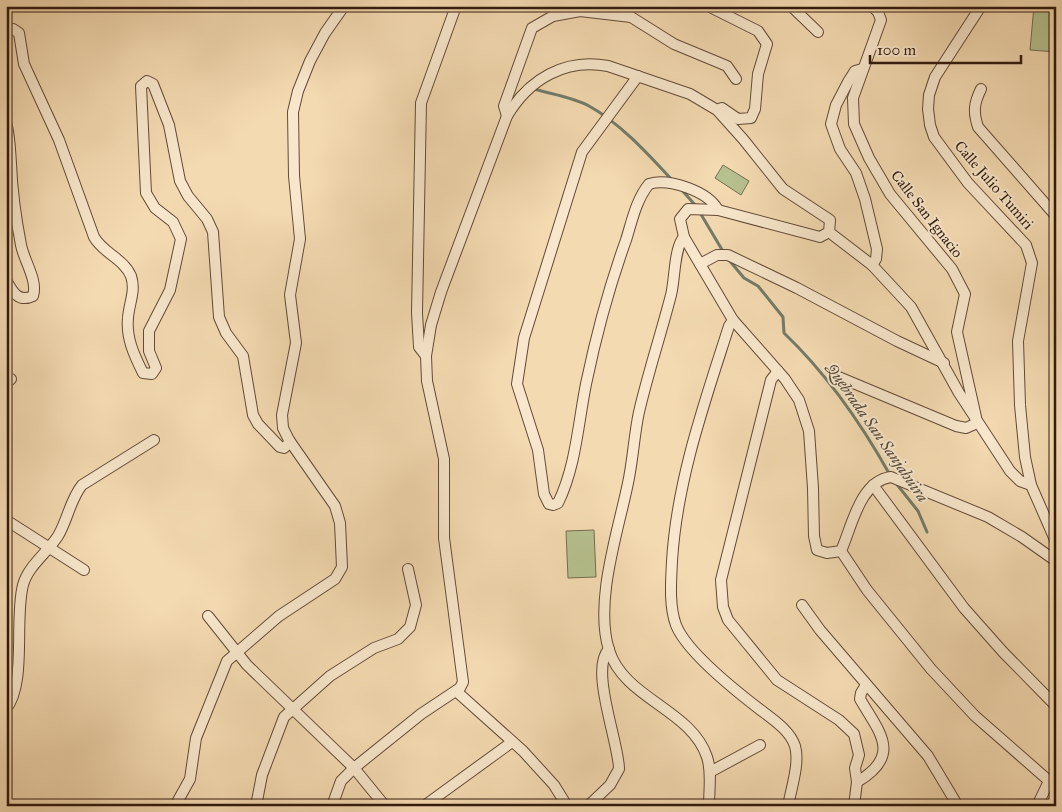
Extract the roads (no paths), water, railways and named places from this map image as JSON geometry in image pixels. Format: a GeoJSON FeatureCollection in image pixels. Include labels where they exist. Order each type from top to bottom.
{"type":"FeatureCollection","features":[{"type":"Feature","properties":{"kind":"street"},"geometry":{"type":"LineString","coordinates":[[175,806],[190,779],[196,738],[220,675],[228,661],[279,616],[335,579],[342,567],[340,523],[335,506],[289,440],[283,428],[282,415],[296,343],[290,295],[300,239],[294,168],[293,112],[298,92],[310,61],[344,6]]}},
{"type":"Feature","properties":{"kind":"street"},"geometry":{"type":"LineString","coordinates":[[426,356],[419,347],[417,313],[421,103],[456,6]]}},
{"type":"Feature","properties":{"kind":"street"},"geometry":{"type":"LineString","coordinates":[[708,6],[758,31],[768,44],[758,74],[755,109],[751,118],[738,120],[722,108],[717,110]]}},
{"type":"Feature","properties":{"kind":"street"},"geometry":{"type":"LineString","coordinates":[[791,6],[818,32]]}},
{"type":"Feature","properties":{"kind":"street","name":"Calle San Ignacio"},"geometry":{"type":"LineString","coordinates":[[872,6],[878,12],[881,20],[862,68],[853,98],[854,124],[869,158],[890,194],[952,269],[965,294],[957,332],[976,417]]}},
{"type":"Feature","properties":{"kind":"street","name":"Calle Julio Tumiri"},"geometry":{"type":"LineString","coordinates":[[980,6],[935,77],[929,95],[928,109],[934,137],[945,154],[968,183],[1026,245],[1031,256],[1032,263],[1018,341],[1020,405],[1025,457],[1031,486],[1056,542]]}},
{"type":"Feature","properties":{"kind":"street"},"geometry":{"type":"LineString","coordinates":[[507,116],[504,106],[532,28],[553,16],[580,11],[608,10],[631,17],[674,44],[727,66],[736,79]]}},
{"type":"Feature","properties":{"kind":"street"},"geometry":{"type":"LineString","coordinates":[[6,32],[13,29],[19,33],[24,64],[60,140],[94,237],[99,245],[124,265],[130,274],[133,291],[128,317],[128,333],[132,351],[143,373],[147,376],[152,374],[156,368],[149,351],[149,332],[170,290],[181,245],[177,227],[151,204],[145,187],[141,86],[146,81],[153,84],[169,125],[180,181],[207,219],[213,232],[219,317],[226,333],[240,351],[245,362],[253,415],[280,448],[288,446],[289,440]]}},
{"type":"Feature","properties":{"kind":"street"},"geometry":{"type":"LineString","coordinates":[[332,806],[341,781],[354,768],[420,714],[456,691],[464,682],[444,538],[444,459],[427,381],[426,356],[431,325],[441,292],[507,116],[523,92],[544,76],[558,70],[594,63],[690,94],[717,110],[744,139],[783,188],[828,217],[831,224],[828,232],[820,236],[718,210],[688,209],[683,213],[680,224],[684,237],[733,320],[778,370],[798,400],[809,431],[814,488],[814,536],[817,550],[828,553],[841,550]]}},
{"type":"Feature","properties":{"kind":"street"},"geometry":{"type":"LineString","coordinates":[[862,68],[855,71],[848,82],[836,104],[831,124],[840,149],[856,173],[865,199],[877,249],[876,259],[872,264]]}},
{"type":"Feature","properties":{"kind":"street"},"geometry":{"type":"LineString","coordinates":[[638,76],[582,152],[524,338],[517,384],[538,450],[544,494],[549,504],[558,503],[570,469],[600,328],[620,255],[645,189],[649,184],[667,181],[707,198],[715,204],[718,210]]}},
{"type":"Feature","properties":{"kind":"street"},"geometry":{"type":"LineString","coordinates":[[981,89],[974,103],[974,116],[978,127],[1056,216]]}},
{"type":"Feature","properties":{"kind":"street"},"geometry":{"type":"LineString","coordinates":[[6,122],[10,140],[10,163],[21,245],[26,266],[34,282],[33,296],[24,299],[16,296],[6,280]]}},
{"type":"Feature","properties":{"kind":"street"},"geometry":{"type":"LineString","coordinates":[[828,232],[872,264],[911,307],[944,363],[959,393],[1010,471],[1020,481],[1031,486]]}},
{"type":"Feature","properties":{"kind":"street"},"geometry":{"type":"LineString","coordinates":[[684,237],[678,246],[672,293],[639,414],[628,482],[610,558],[604,629],[609,649],[619,672],[696,736],[708,757],[710,772],[709,806]]}},
{"type":"Feature","properties":{"kind":"street"},"geometry":{"type":"LineString","coordinates":[[700,264],[717,254],[728,255],[944,363]]}},
{"type":"Feature","properties":{"kind":"street"},"geometry":{"type":"LineString","coordinates":[[733,320],[729,326],[689,451],[675,529],[670,586],[676,625],[689,645],[740,694],[785,730],[795,745],[795,762],[788,806]]}},
{"type":"Feature","properties":{"kind":"street"},"geometry":{"type":"LineString","coordinates":[[778,370],[771,380],[741,493],[721,580],[723,607],[728,620],[777,680],[850,728],[858,744],[859,755],[855,776],[857,782],[854,806]]}},
{"type":"Feature","properties":{"kind":"street"},"geometry":{"type":"LineString","coordinates":[[834,375],[956,426],[966,428],[972,426],[975,424],[976,417]]}},
{"type":"Feature","properties":{"kind":"street"},"geometry":{"type":"LineString","coordinates":[[6,709],[14,699],[22,586],[27,573],[49,548],[66,522],[74,494],[82,485],[154,440]]}},
{"type":"Feature","properties":{"kind":"street"},"geometry":{"type":"LineString","coordinates":[[841,550],[865,494],[873,485],[891,477],[922,488],[988,517],[1022,537],[1056,561]]}},
{"type":"Feature","properties":{"kind":"street"},"geometry":{"type":"LineString","coordinates":[[873,485],[964,608],[1003,652],[1056,706]]}},
{"type":"Feature","properties":{"kind":"street"},"geometry":{"type":"LineString","coordinates":[[6,520],[84,570]]}},
{"type":"Feature","properties":{"kind":"street"},"geometry":{"type":"LineString","coordinates":[[841,550],[866,590],[931,669],[975,716],[1052,784],[1038,806]]}},
{"type":"Feature","properties":{"kind":"street"},"geometry":{"type":"LineString","coordinates":[[256,806],[262,775],[284,717],[350,663],[374,648],[398,639],[407,632],[413,622],[416,605],[408,569]]}},
{"type":"Feature","properties":{"kind":"street"},"geometry":{"type":"LineString","coordinates":[[802,605],[807,614],[866,685],[928,756],[958,806]]}},
{"type":"Feature","properties":{"kind":"street"},"geometry":{"type":"LineString","coordinates":[[208,616],[237,653],[354,768],[385,806]]}},
{"type":"Feature","properties":{"kind":"street"},"geometry":{"type":"LineString","coordinates":[[588,806],[610,785],[619,769],[602,677],[604,657],[609,649]]}},
{"type":"Feature","properties":{"kind":"street"},"geometry":{"type":"LineString","coordinates":[[857,782],[874,767],[885,749],[884,738],[860,699],[860,693],[866,685]]}},
{"type":"Feature","properties":{"kind":"street"},"geometry":{"type":"LineString","coordinates":[[456,691],[512,742],[554,785],[565,805]]}},
{"type":"Feature","properties":{"kind":"street"},"geometry":{"type":"LineString","coordinates":[[424,806],[512,742]]}},
{"type":"Feature","properties":{"kind":"street"},"geometry":{"type":"LineString","coordinates":[[710,772],[760,745]]}},
{"type":"Feature","properties":{"kind":"waterway","name":"Quebrada San Sanjahuira"},"geometry":{"type":"LineString","coordinates":[[534,89],[576,100],[600,113],[633,140],[672,180]]}},
{"type":"Feature","properties":{"kind":"waterway","name":"Quebrada San Sanjahuira"},"geometry":{"type":"LineString","coordinates":[[680,188],[696,206]]}},
{"type":"Feature","properties":{"kind":"waterway","name":"Quebrada San Sanjahuira"},"geometry":{"type":"LineString","coordinates":[[699,211],[724,253]]}},
{"type":"Feature","properties":{"kind":"waterway","name":"Quebrada San Sanjahuira"},"geometry":{"type":"LineString","coordinates":[[729,260],[744,278],[758,286],[783,317],[784,333],[829,382],[855,418],[890,475]]}},
{"type":"Feature","properties":{"kind":"waterway","name":"Quebrada San Sanjahuira"},"geometry":{"type":"LineString","coordinates":[[895,482],[918,511],[927,532]]}}]}
